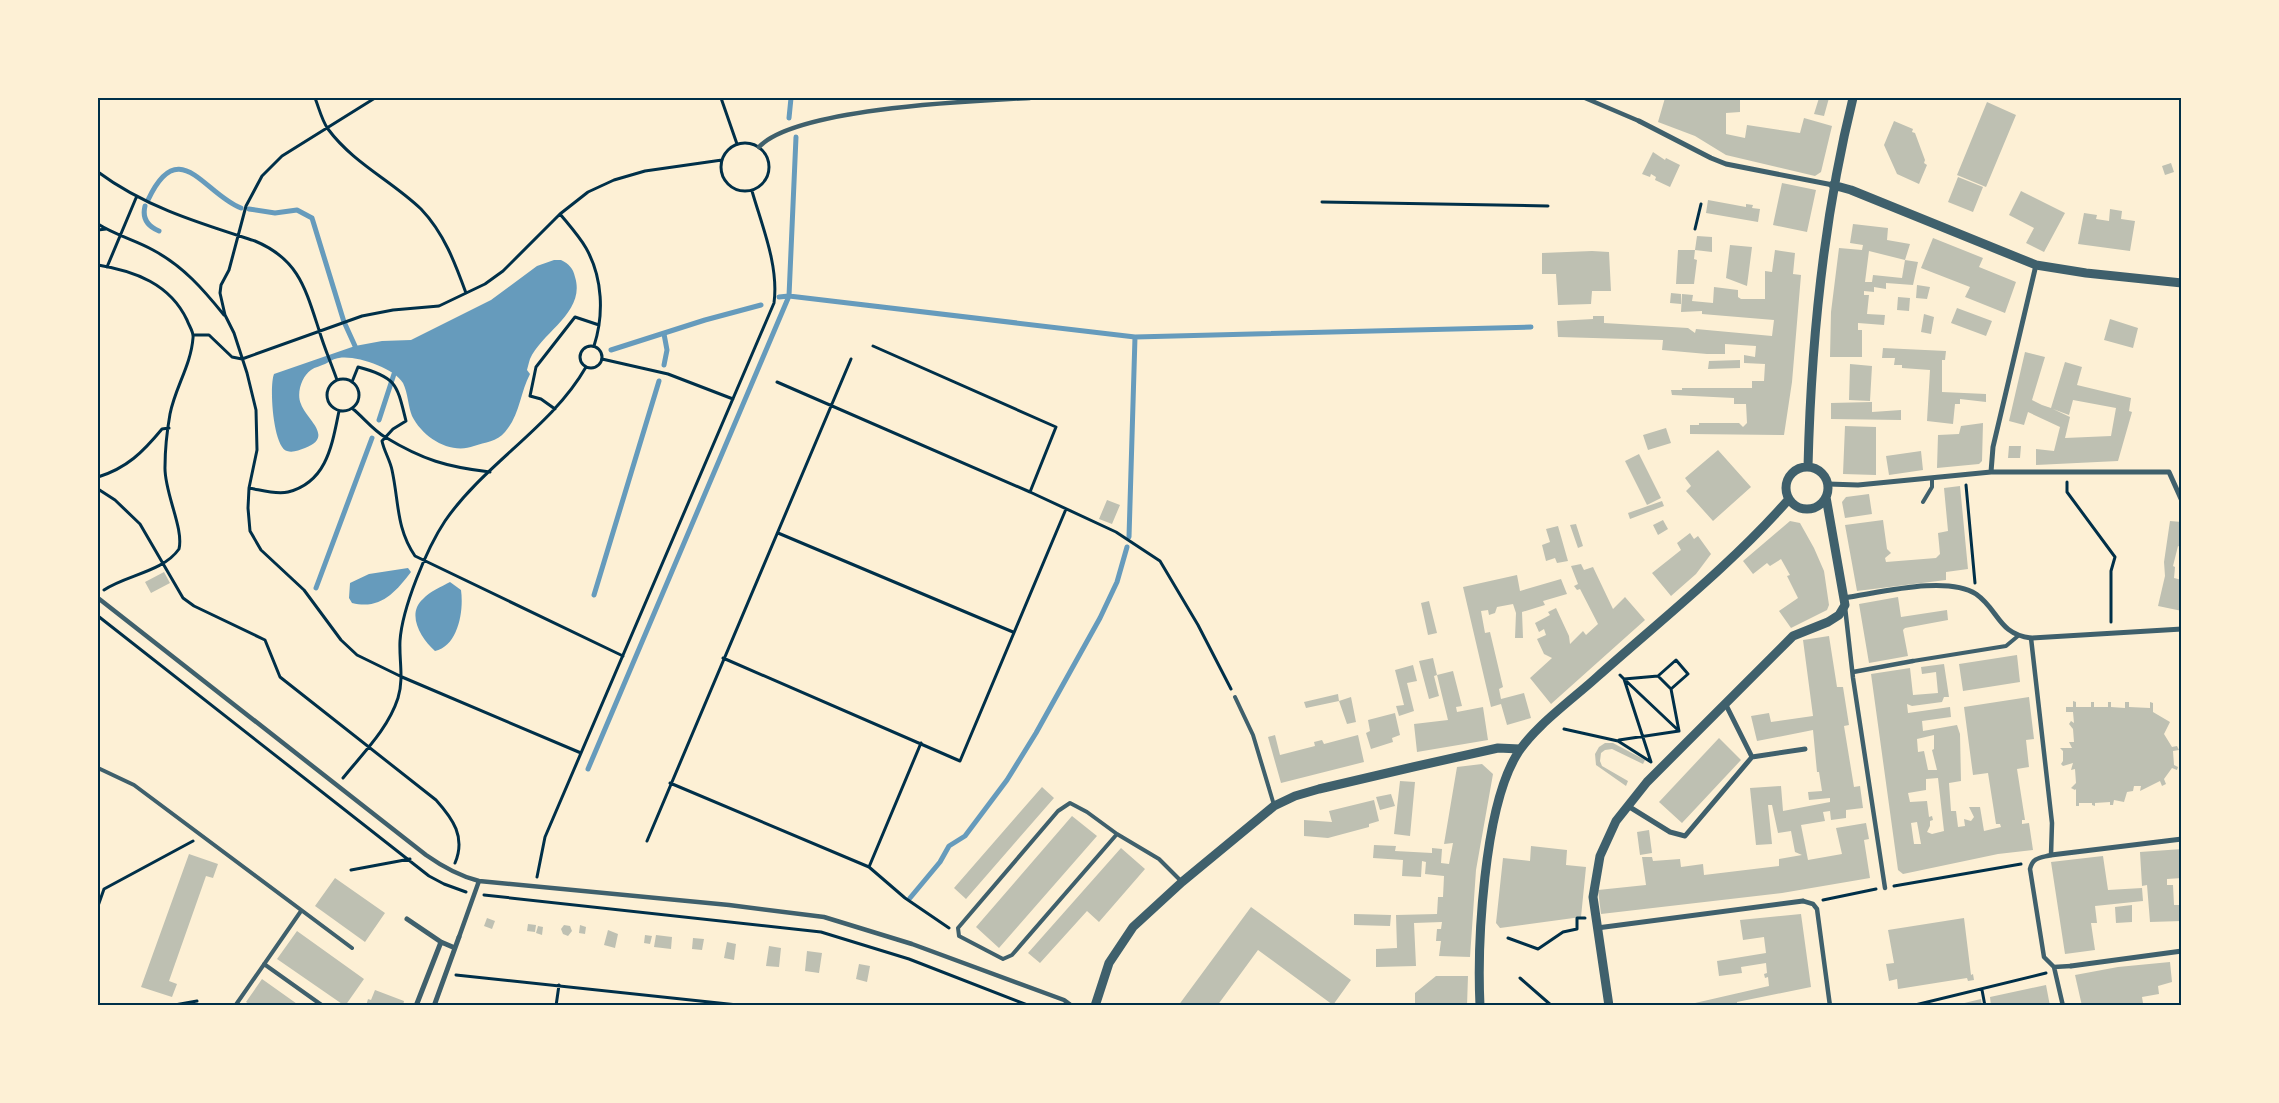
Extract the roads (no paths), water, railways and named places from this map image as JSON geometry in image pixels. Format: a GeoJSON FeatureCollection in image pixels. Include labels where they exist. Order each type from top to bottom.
{"type":"FeatureCollection","features":[{"type":"Feature","properties":{"kind":"street"},"geometry":{"type":"LineString","coordinates":[[759,147],[765,140],[780,133],[817,120],[902,108],[1030,98]]}},
{"type":"Feature","properties":{"kind":"street"},"geometry":{"type":"LineString","coordinates":[[1585,98],[1639,121],[1726,164],[1852,190],[2036,265],[2086,273],[2182,283]]}},
{"type":"Feature","properties":{"kind":"street"},"geometry":{"type":"LineString","coordinates":[[1808,467],[1815,325],[1823,246],[1833,185],[1853,98]]}},
{"type":"Feature","properties":{"kind":"street"},"geometry":{"type":"LineString","coordinates":[[1991,472],[1993,447],[2036,265]]}},
{"type":"Feature","properties":{"kind":"street"},"geometry":{"type":"LineString","coordinates":[[1826,497],[1818,506],[1811,509],[1798,507],[1789,499],[1786,485],[1788,478],[1793,472],[1808,467],[1822,473],[1828,484],[1826,497],[1845,602],[1852,672],[1884,888]]}},
{"type":"Feature","properties":{"kind":"street"},"geometry":{"type":"LineString","coordinates":[[1828,484],[1858,485],[1991,472],[2169,472],[2182,501]]}},
{"type":"Feature","properties":{"kind":"street"},"geometry":{"type":"LineString","coordinates":[[1480,1006],[1481,926],[1490,840],[1510,766],[1520,749],[1550,718],[1731,560],[1789,499]]}},
{"type":"Feature","properties":{"kind":"street"},"geometry":{"type":"LineString","coordinates":[[1845,602],[1906,589],[1956,587],[1977,595],[2002,624],[2018,636],[2031,638],[2182,629]]}},
{"type":"Feature","properties":{"kind":"street"},"geometry":{"type":"LineString","coordinates":[[98,596],[337,786],[426,855],[451,871],[479,881],[729,905],[824,917],[912,944],[1064,1000],[1072,1006]]}},
{"type":"Feature","properties":{"kind":"street"},"geometry":{"type":"LineString","coordinates":[[1609,1006],[1593,897],[1600,856],[1616,821],[1647,782],[1793,636],[1828,622],[1839,614],[1845,602]]}},
{"type":"Feature","properties":{"kind":"street"},"geometry":{"type":"LineString","coordinates":[[2031,638],[2052,823],[2051,855]]}},
{"type":"Feature","properties":{"kind":"street"},"geometry":{"type":"LineString","coordinates":[[1852,672],[1912,662]]}},
{"type":"Feature","properties":{"kind":"street"},"geometry":{"type":"LineString","coordinates":[[1725,703],[1752,757]]}},
{"type":"Feature","properties":{"kind":"street"},"geometry":{"type":"LineString","coordinates":[[1095,1006],[1109,963],[1121,943],[1147,913],[1274,806],[1311,791],[1413,767],[1498,748],[1520,749]]}},
{"type":"Feature","properties":{"kind":"street"},"geometry":{"type":"LineString","coordinates":[[1628,806],[1670,832],[1685,836],[1752,757],[1805,749]]}},
{"type":"Feature","properties":{"kind":"street"},"geometry":{"type":"LineString","coordinates":[[2063,1006],[2054,969],[2044,957],[2030,869],[2032,862],[2036,858],[2051,855],[2182,839]]}},
{"type":"Feature","properties":{"kind":"street"},"geometry":{"type":"LineString","coordinates":[[434,1006],[479,881]]}},
{"type":"Feature","properties":{"kind":"street"},"geometry":{"type":"LineString","coordinates":[[1597,928],[1803,901],[1810,902],[1818,909],[1830,1006]]}},
{"type":"Feature","properties":{"kind":"street"},"geometry":{"type":"LineString","coordinates":[[407,919],[441,942],[455,948]]}},
{"type":"Feature","properties":{"kind":"street"},"geometry":{"type":"LineString","coordinates":[[416,1006],[441,942]]}},
{"type":"Feature","properties":{"kind":"street"},"geometry":{"type":"LineString","coordinates":[[2054,969],[2182,951]]}},
{"type":"Feature","properties":{"kind":"lane"},"geometry":{"type":"LineString","coordinates":[[1923,502],[1932,487],[1932,478]]}},
{"type":"Feature","properties":{"kind":"lane"},"geometry":{"type":"LineString","coordinates":[[1912,662],[2006,646],[2018,636]]}},
{"type":"Feature","properties":{"kind":"lane"},"geometry":{"type":"LineString","coordinates":[[1235,697],[1253,734],[1274,806]]}},
{"type":"Feature","properties":{"kind":"lane"},"geometry":{"type":"LineString","coordinates":[[98,768],[134,785],[352,948]]}},
{"type":"Feature","properties":{"kind":"lane"},"geometry":{"type":"LineString","coordinates":[[1117,834],[1012,955],[1003,960],[959,936],[958,928],[973,910],[1058,811],[1070,803],[1160,859],[1182,882]]}},
{"type":"Feature","properties":{"kind":"lane"},"geometry":{"type":"LineString","coordinates":[[234,1006],[301,911]]}},
{"type":"Feature","properties":{"kind":"lane"},"geometry":{"type":"LineString","coordinates":[[264,964],[323,1006]]}},
{"type":"Feature","properties":{"kind":"water"},"geometry":{"type":"Polygon","coordinates":[[[554,260],[561,260],[573,271],[577,289],[574,301],[569,311],[536,349],[530,359],[527,370],[530,374],[517,411],[510,425],[498,438],[465,448],[456,448],[438,443],[423,431],[412,416],[405,387],[398,377],[392,372],[374,364],[346,358],[336,359],[313,369],[305,376],[301,385],[299,395],[301,404],[316,428],[318,439],[314,444],[292,452],[282,447],[278,439],[273,416],[272,391],[274,374],[355,346],[382,341],[411,340],[491,300],[537,266],[554,260]]]}},
{"type":"Feature","properties":{"kind":"water"},"geometry":{"type":"Polygon","coordinates":[[[408,568],[411,572],[399,587],[379,602],[362,605],[352,603],[349,598],[350,583],[369,574],[408,568]]]}},
{"type":"Feature","properties":{"kind":"water"},"geometry":{"type":"Polygon","coordinates":[[[450,582],[461,590],[460,617],[458,626],[449,642],[443,648],[435,651],[425,640],[417,626],[416,612],[418,605],[426,596],[450,582]]]}},
{"type":"Feature","properties":{"kind":"waterway"},"geometry":{"type":"LineString","coordinates":[[789,118],[791,98]]}},
{"type":"Feature","properties":{"kind":"waterway"},"geometry":{"type":"LineString","coordinates":[[588,769],[789,296],[796,137]]}},
{"type":"Feature","properties":{"kind":"waterway"},"geometry":{"type":"LineString","coordinates":[[148,200],[159,181],[170,171],[181,169],[192,174],[228,201],[241,208]]}},
{"type":"Feature","properties":{"kind":"waterway"},"geometry":{"type":"LineString","coordinates":[[145,206],[144,214],[146,221],[151,227],[159,231]]}},
{"type":"Feature","properties":{"kind":"waterway"},"geometry":{"type":"LineString","coordinates":[[249,209],[275,213],[297,210],[312,218],[344,322]]}},
{"type":"Feature","properties":{"kind":"waterway"},"geometry":{"type":"LineString","coordinates":[[779,297],[789,296],[1135,337],[1129,537]]}},
{"type":"Feature","properties":{"kind":"waterway"},"geometry":{"type":"LineString","coordinates":[[611,350],[705,320],[761,305]]}},
{"type":"Feature","properties":{"kind":"waterway"},"geometry":{"type":"LineString","coordinates":[[345,324],[355,346]]}},
{"type":"Feature","properties":{"kind":"waterway"},"geometry":{"type":"LineString","coordinates":[[1135,337],[1531,327]]}},
{"type":"Feature","properties":{"kind":"waterway"},"geometry":{"type":"LineString","coordinates":[[664,334],[667,350],[664,365]]}},
{"type":"Feature","properties":{"kind":"waterway"},"geometry":{"type":"LineString","coordinates":[[379,420],[394,374]]}},
{"type":"Feature","properties":{"kind":"waterway"},"geometry":{"type":"LineString","coordinates":[[594,595],[659,381]]}},
{"type":"Feature","properties":{"kind":"waterway"},"geometry":{"type":"LineString","coordinates":[[316,588],[372,438]]}},
{"type":"Feature","properties":{"kind":"waterway"},"geometry":{"type":"LineString","coordinates":[[910,898],[940,862],[949,846],[965,836],[1007,780],[1036,733],[1100,618],[1117,582],[1127,547]]}}]}
